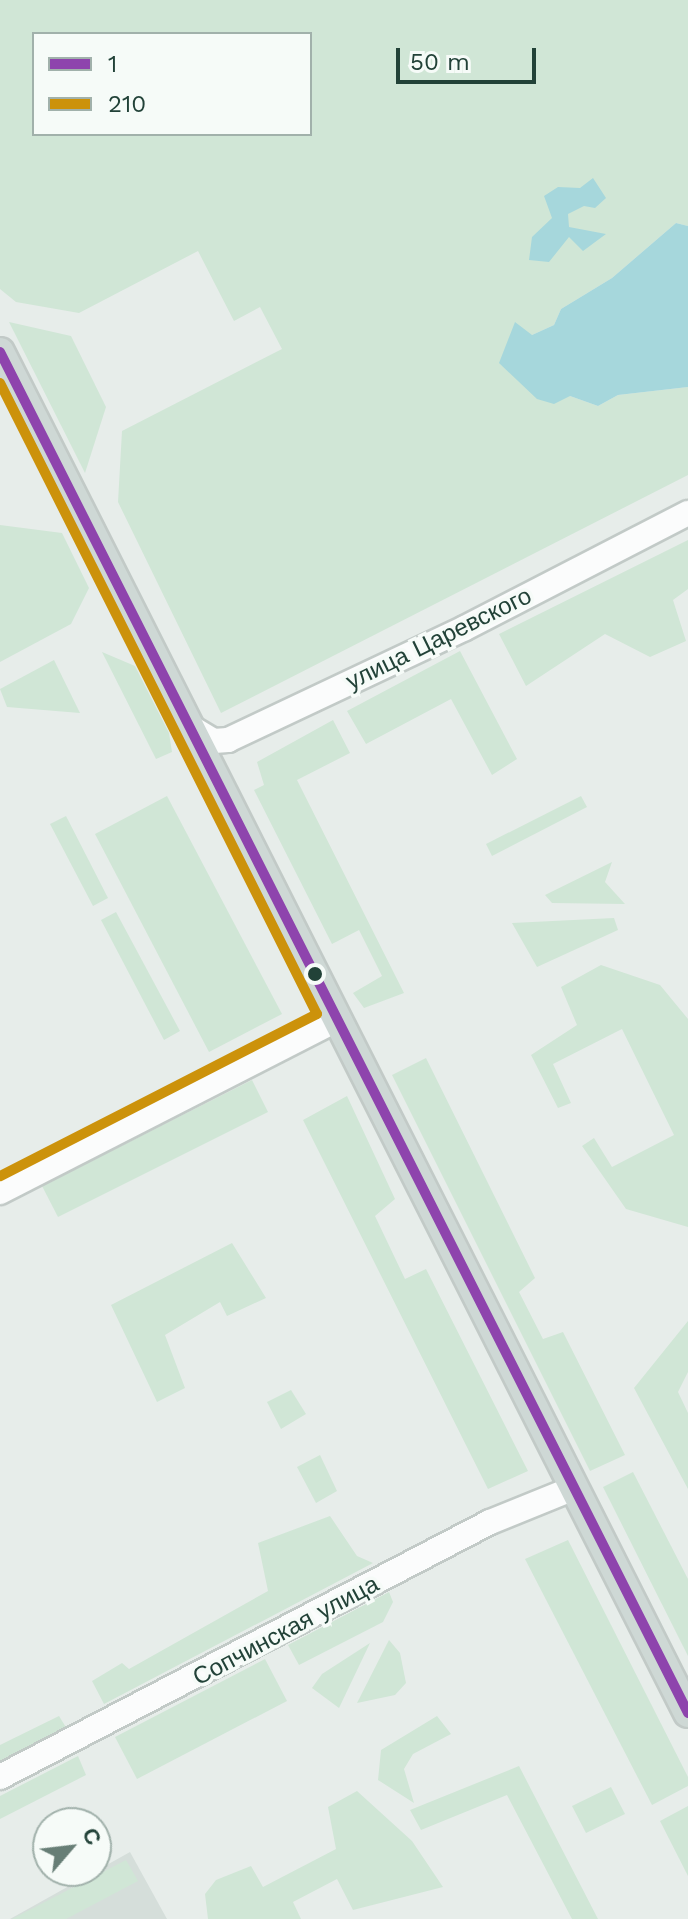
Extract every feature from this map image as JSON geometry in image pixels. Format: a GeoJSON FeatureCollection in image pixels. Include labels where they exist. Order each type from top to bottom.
{"type":"FeatureCollection","features":[{"type":"Feature","properties":{"kind":"main road"},"geometry":{"type":"LineString","coordinates":[[0,352],[688,1713]]}},
{"type":"Feature","properties":{"kind":"street","name":"улица Царевского"},"geometry":{"type":"LineString","coordinates":[[228,740],[465,628],[688,513]]}},
{"type":"Feature","properties":{"kind":"street"},"geometry":{"type":"LineString","coordinates":[[187,725],[214,741],[228,740]]}},
{"type":"Feature","properties":{"kind":"street"},"geometry":{"type":"LineString","coordinates":[[218,786],[219,752],[228,740]]}},
{"type":"Feature","properties":{"kind":"street"},"geometry":{"type":"LineString","coordinates":[[0,1192],[336,1020]]}},
{"type":"Feature","properties":{"kind":"street","name":"Сопчинская улица"},"geometry":{"type":"LineString","coordinates":[[0,1777],[490,1522],[574,1488]]}},
{"type":"Feature","properties":{"kind":"shaded area"},"geometry":{"type":"Polygon","coordinates":[[[130,1852],[167,1919],[10,1919],[67,1887],[112,1887],[112,1862],[130,1852]]]}},
{"type":"Feature","properties":{"kind":"green space"},"geometry":{"type":"Polygon","coordinates":[[[0,0],[688,0],[688,226],[676,223],[612,278],[561,309],[554,325],[532,335],[570,396],[598,406],[618,395],[688,387],[688,475],[221,713],[118,502],[122,431],[282,349],[260,307],[234,321],[198,251],[79,313],[16,302],[0,289],[0,0]]]}},
{"type":"Feature","properties":{"kind":"green space"},"geometry":{"type":"Polygon","coordinates":[[[9,322],[71,336],[106,407],[85,473],[9,322]]]}},
{"type":"Feature","properties":{"kind":"green space"},"geometry":{"type":"Polygon","coordinates":[[[0,525],[62,533],[89,588],[71,624],[0,662],[0,525]]]}},
{"type":"Feature","properties":{"kind":"green space"},"geometry":{"type":"Polygon","coordinates":[[[688,540],[688,589],[673,600],[686,641],[650,657],[605,634],[526,686],[499,634],[688,540]]]}},
{"type":"Feature","properties":{"kind":"green space"},"geometry":{"type":"Polygon","coordinates":[[[460,651],[517,759],[492,775],[451,699],[366,744],[347,711],[460,651]]]}},
{"type":"Feature","properties":{"kind":"green space"},"geometry":{"type":"Polygon","coordinates":[[[102,652],[135,666],[169,733],[172,752],[156,759],[102,652]]]}},
{"type":"Feature","properties":{"kind":"green space"},"geometry":{"type":"Polygon","coordinates":[[[54,660],[80,713],[7,707],[0,689],[54,660]]]}},
{"type":"Feature","properties":{"kind":"green space"},"geometry":{"type":"Polygon","coordinates":[[[333,720],[350,753],[297,780],[404,993],[364,1008],[353,993],[382,976],[359,930],[332,944],[254,790],[264,785],[257,762],[333,720]]]}},
{"type":"Feature","properties":{"kind":"green space"},"geometry":{"type":"Polygon","coordinates":[[[167,796],[282,1014],[209,1052],[95,834],[167,796]]]}},
{"type":"Feature","properties":{"kind":"green space"},"geometry":{"type":"Polygon","coordinates":[[[581,796],[587,807],[492,856],[486,844],[581,796]]]}},
{"type":"Feature","properties":{"kind":"green space"},"geometry":{"type":"Polygon","coordinates":[[[66,816],[108,898],[93,906],[50,824],[66,816]]]}},
{"type":"Feature","properties":{"kind":"green space"},"geometry":{"type":"Polygon","coordinates":[[[612,862],[605,882],[625,904],[552,903],[545,895],[612,862]]]}},
{"type":"Feature","properties":{"kind":"green space"},"geometry":{"type":"Polygon","coordinates":[[[116,912],[180,1031],[164,1040],[101,920],[116,912]]]}},
{"type":"Feature","properties":{"kind":"green space"},"geometry":{"type":"Polygon","coordinates":[[[614,918],[618,930],[537,967],[512,923],[614,918]]]}},
{"type":"Feature","properties":{"kind":"green space"},"geometry":{"type":"Polygon","coordinates":[[[601,965],[660,985],[688,1019],[688,1227],[626,1209],[582,1146],[594,1138],[612,1167],[674,1135],[622,1029],[553,1064],[571,1103],[558,1108],[531,1055],[577,1025],[561,987],[601,965]]]}},
{"type":"Feature","properties":{"kind":"green space"},"geometry":{"type":"Polygon","coordinates":[[[426,1058],[535,1278],[519,1292],[543,1339],[563,1332],[625,1455],[590,1471],[392,1075],[426,1058]]]}},
{"type":"Feature","properties":{"kind":"green space"},"geometry":{"type":"Polygon","coordinates":[[[252,1080],[268,1112],[58,1217],[42,1186],[252,1080]]]}},
{"type":"Feature","properties":{"kind":"green space"},"geometry":{"type":"Polygon","coordinates":[[[347,1096],[395,1199],[375,1216],[405,1279],[426,1269],[528,1471],[488,1489],[303,1120],[347,1096]]]}},
{"type":"Feature","properties":{"kind":"green space"},"geometry":{"type":"Polygon","coordinates":[[[232,1243],[266,1298],[227,1316],[220,1302],[165,1335],[185,1388],[157,1402],[111,1305],[232,1243]]]}},
{"type":"Feature","properties":{"kind":"green space"},"geometry":{"type":"Polygon","coordinates":[[[688,1321],[688,1372],[678,1392],[688,1413],[688,1489],[634,1388],[688,1321]]]}},
{"type":"Feature","properties":{"kind":"green space"},"geometry":{"type":"Polygon","coordinates":[[[291,1390],[306,1414],[281,1429],[267,1402],[291,1390]]]}},
{"type":"Feature","properties":{"kind":"green space"},"geometry":{"type":"Polygon","coordinates":[[[320,1455],[337,1491],[316,1503],[297,1467],[320,1455]]]}},
{"type":"Feature","properties":{"kind":"green space"},"geometry":{"type":"Polygon","coordinates":[[[633,1472],[688,1579],[688,1656],[603,1487],[633,1472]]]}},
{"type":"Feature","properties":{"kind":"green space"},"geometry":{"type":"Polygon","coordinates":[[[330,1516],[357,1556],[373,1563],[104,1704],[92,1681],[122,1663],[129,1669],[268,1591],[258,1543],[330,1516]]]}},
{"type":"Feature","properties":{"kind":"green space"},"geometry":{"type":"Polygon","coordinates":[[[568,1540],[688,1777],[688,1786],[652,1805],[525,1559],[568,1540]]]}},
{"type":"Feature","properties":{"kind":"green space"},"geometry":{"type":"Polygon","coordinates":[[[389,1592],[393,1602],[383,1622],[299,1665],[288,1645],[389,1592]]]}},
{"type":"Feature","properties":{"kind":"green space"},"geometry":{"type":"Polygon","coordinates":[[[389,1640],[400,1653],[406,1683],[395,1695],[357,1703],[389,1640]]]}},
{"type":"Feature","properties":{"kind":"green space"},"geometry":{"type":"Polygon","coordinates":[[[370,1643],[339,1708],[312,1688],[322,1674],[370,1643]]]}},
{"type":"Feature","properties":{"kind":"green space"},"geometry":{"type":"Polygon","coordinates":[[[265,1659],[287,1701],[137,1779],[115,1737],[265,1659]]]}},
{"type":"Feature","properties":{"kind":"green space"},"geometry":{"type":"Polygon","coordinates":[[[59,1716],[67,1729],[0,1763],[0,1745],[59,1716]]]}},
{"type":"Feature","properties":{"kind":"green space"},"geometry":{"type":"Polygon","coordinates":[[[437,1716],[451,1734],[413,1754],[404,1769],[414,1803],[378,1780],[381,1750],[437,1716]]]}},
{"type":"Feature","properties":{"kind":"green space"},"geometry":{"type":"Polygon","coordinates":[[[78,1756],[86,1775],[0,1819],[0,1796],[78,1756]]]}},
{"type":"Feature","properties":{"kind":"green space"},"geometry":{"type":"Polygon","coordinates":[[[519,1766],[598,1919],[572,1919],[507,1795],[421,1830],[410,1810],[519,1766]]]}},
{"type":"Feature","properties":{"kind":"green space"},"geometry":{"type":"Polygon","coordinates":[[[611,1787],[625,1814],[586,1833],[572,1806],[611,1787]]]}},
{"type":"Feature","properties":{"kind":"green space"},"geometry":{"type":"Polygon","coordinates":[[[357,1791],[412,1841],[443,1887],[353,1910],[337,1879],[293,1902],[301,1919],[208,1919],[205,1894],[216,1880],[251,1866],[263,1887],[336,1849],[328,1807],[357,1791]]]}},
{"type":"Feature","properties":{"kind":"green space"},"geometry":{"type":"Polygon","coordinates":[[[688,1806],[688,1876],[660,1821],[688,1806]]]}},
{"type":"Feature","properties":{"kind":"green space"},"geometry":{"type":"Polygon","coordinates":[[[126,1860],[138,1881],[66,1919],[12,1919],[74,1887],[112,1887],[112,1867],[126,1860]]]}},
{"type":"Feature","properties":{"kind":"water"},"geometry":{"type":"Polygon","coordinates":[[[593,178],[606,198],[595,208],[584,206],[568,214],[569,227],[606,234],[583,251],[569,237],[549,262],[529,260],[532,237],[552,218],[544,196],[558,187],[580,188],[593,178]]]}},
{"type":"Feature","properties":{"kind":"water"},"geometry":{"type":"Polygon","coordinates":[[[676,223],[688,226],[688,387],[618,395],[598,406],[570,396],[554,404],[537,399],[499,363],[515,322],[532,335],[554,325],[561,309],[612,278],[676,223]]]}},
{"type":"Feature","properties":{"kind":"transit line","name":"1"},"geometry":{"type":"LineString","coordinates":[[0,352],[688,1713]]}},
{"type":"Feature","properties":{"kind":"transit line","name":"210"},"geometry":{"type":"LineString","coordinates":[[0,383],[317,1014],[0,1176]]}}]}
